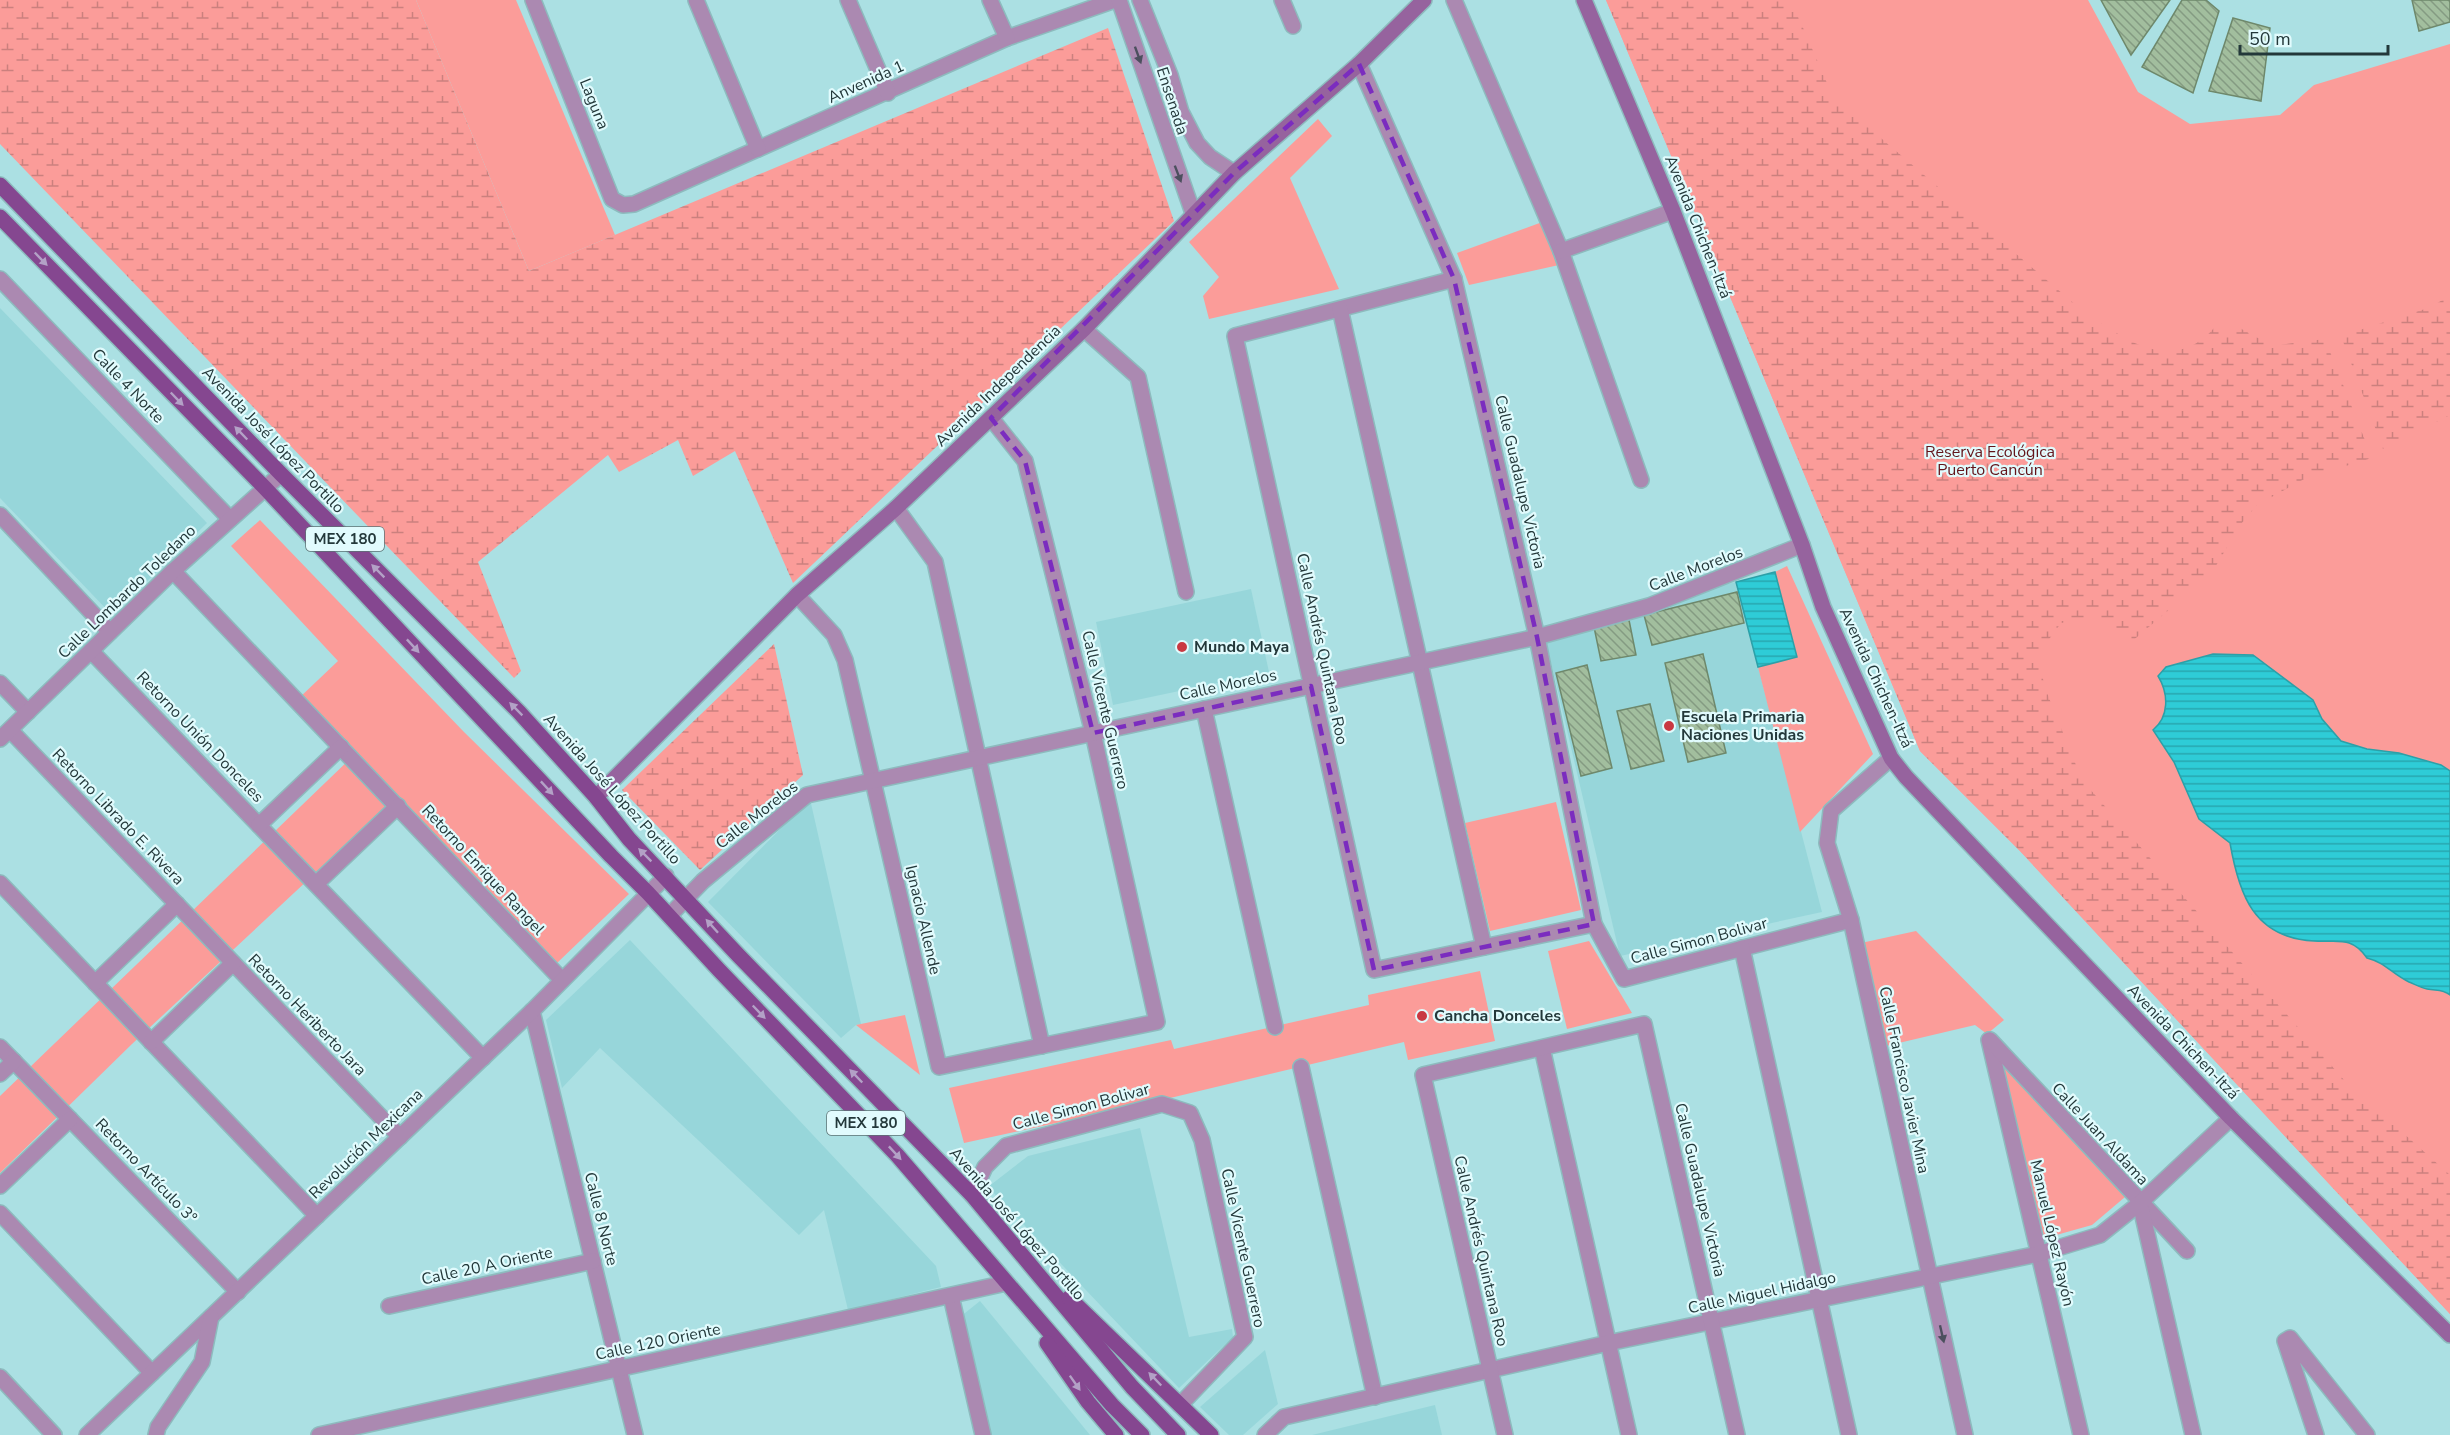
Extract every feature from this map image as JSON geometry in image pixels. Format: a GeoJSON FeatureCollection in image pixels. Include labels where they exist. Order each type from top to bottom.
{"type":"FeatureCollection","features":[{"type":"Feature","properties":{"kind":"main road","name":"Avenida José López Portillo"},"geometry":{"type":"LineString","coordinates":[[0,184],[281,474],[519,712],[596,797],[629,839],[686,897],[738,955],[972,1195],[1132,1387],[1178,1435]]}},
{"type":"Feature","properties":{"kind":"main road","name":"MEX 180"},"geometry":{"type":"LineString","coordinates":[[0,217],[265,489],[611,856],[670,915],[718,970],[897,1155],[1112,1405],[1142,1435]]}},
{"type":"Feature","properties":{"kind":"main road"},"geometry":{"type":"LineString","coordinates":[[1025,1257],[1211,1435]]}},
{"type":"Feature","properties":{"kind":"main road"},"geometry":{"type":"LineString","coordinates":[[1006,1283],[1074,1382],[1116,1435]]}},
{"type":"Feature","properties":{"kind":"street","name":"Laguna"},"geometry":{"type":"LineString","coordinates":[[533,0],[612,199],[623,205],[634,204]]}},
{"type":"Feature","properties":{"kind":"street"},"geometry":{"type":"LineString","coordinates":[[696,0],[758,149]]}},
{"type":"Feature","properties":{"kind":"street"},"geometry":{"type":"LineString","coordinates":[[848,0],[888,93]]}},
{"type":"Feature","properties":{"kind":"street"},"geometry":{"type":"LineString","coordinates":[[990,0],[1007,38]]}},
{"type":"Feature","properties":{"kind":"street","name":"Anvenida 1"},"geometry":{"type":"LineString","coordinates":[[634,204],[888,93],[1007,38],[1117,0]]}},
{"type":"Feature","properties":{"kind":"street","name":"Ensenada"},"geometry":{"type":"LineString","coordinates":[[1117,0],[1193,213]]}},
{"type":"Feature","properties":{"kind":"street","name":"Ensenada"},"geometry":{"type":"LineString","coordinates":[[1140,0],[1191,134],[1210,157],[1234,173]]}},
{"type":"Feature","properties":{"kind":"street"},"geometry":{"type":"LineString","coordinates":[[1282,0],[1293,26]]}},
{"type":"Feature","properties":{"kind":"street","name":"Avenida Independencia"},"geometry":{"type":"LineString","coordinates":[[596,797],[797,595],[896,508],[1084,329],[1193,213],[1234,173],[1359,64],[1424,0]]}},
{"type":"Feature","properties":{"kind":"street"},"geometry":{"type":"LineString","coordinates":[[1454,0],[1561,251],[1641,480]]}},
{"type":"Feature","properties":{"kind":"street","name":"Avenida Chichen-Itzá"},"geometry":{"type":"LineString","coordinates":[[1584,0],[1673,211],[1802,545],[1823,607],[1891,758],[1906,777],[2231,1118],[2450,1335]]}},
{"type":"Feature","properties":{"kind":"street","name":"Calle Guadalupe Victoria"},"geometry":{"type":"LineString","coordinates":[[1359,64],[1454,279],[1537,637],[1594,924]]}},
{"type":"Feature","properties":{"kind":"street"},"geometry":{"type":"LineString","coordinates":[[1561,251],[1673,211]]}},
{"type":"Feature","properties":{"kind":"street","name":"Calle 4 Norte"},"geometry":{"type":"LineString","coordinates":[[0,279],[230,519]]}},
{"type":"Feature","properties":{"kind":"street"},"geometry":{"type":"LineString","coordinates":[[1454,279],[1340,309],[1484,947],[1594,924]]}},
{"type":"Feature","properties":{"kind":"street","name":"Calle Andrés Quintana Roo"},"geometry":{"type":"LineString","coordinates":[[1340,309],[1235,336],[1374,970],[1484,947]]}},
{"type":"Feature","properties":{"kind":"street"},"geometry":{"type":"LineString","coordinates":[[1084,329],[1138,377],[1186,592]]}},
{"type":"Feature","properties":{"kind":"street","name":"Calle Vicente Guerrero"},"geometry":{"type":"LineString","coordinates":[[991,418],[1025,461],[1093,733],[1157,1022],[1042,1046]]}},
{"type":"Feature","properties":{"kind":"street","name":"Calle Lombardo Toledano"},"geometry":{"type":"LineString","coordinates":[[5,735],[173,570],[281,474]]}},
{"type":"Feature","properties":{"kind":"street"},"geometry":{"type":"LineString","coordinates":[[896,508],[935,561],[1042,1046]]}},
{"type":"Feature","properties":{"kind":"street"},"geometry":{"type":"LineString","coordinates":[[0,515],[110,632]]}},
{"type":"Feature","properties":{"kind":"street","name":"Calle Morelos"},"geometry":{"type":"LineString","coordinates":[[686,897],[807,795],[1537,637],[1648,606],[1802,545]]}},
{"type":"Feature","properties":{"kind":"street"},"geometry":{"type":"LineString","coordinates":[[173,570],[398,807]]}},
{"type":"Feature","properties":{"kind":"street","name":"Ignacio Allende"},"geometry":{"type":"LineString","coordinates":[[797,595],[834,635],[846,660],[939,1067],[1042,1046]]}},
{"type":"Feature","properties":{"kind":"street","name":"Retorno Unión Donceles"},"geometry":{"type":"LineString","coordinates":[[91,651],[260,825],[341,747]]}},
{"type":"Feature","properties":{"kind":"street"},"geometry":{"type":"LineString","coordinates":[[0,683],[28,712]]}},
{"type":"Feature","properties":{"kind":"street"},"geometry":{"type":"LineString","coordinates":[[1204,709],[1275,1027]]}},
{"type":"Feature","properties":{"kind":"street","name":"Retorno Librado E. Rivera"},"geometry":{"type":"LineString","coordinates":[[5,735],[177,904],[95,983]]}},
{"type":"Feature","properties":{"kind":"street","name":"Calle Francisco Javier Mina"},"geometry":{"type":"LineString","coordinates":[[1891,758],[1831,811],[1827,843],[1851,920],[1965,1435]]}},
{"type":"Feature","properties":{"kind":"street","name":"Retorno Enrique Rangel"},"geometry":{"type":"LineString","coordinates":[[316,884],[398,807],[562,980]]}},
{"type":"Feature","properties":{"kind":"street"},"geometry":{"type":"LineString","coordinates":[[260,825],[483,1058]]}},
{"type":"Feature","properties":{"kind":"street","name":"Revolución Mexicana"},"geometry":{"type":"LineString","coordinates":[[87,1435],[532,1011],[666,876]]}},
{"type":"Feature","properties":{"kind":"street"},"geometry":{"type":"LineString","coordinates":[[0,883],[317,1216]]}},
{"type":"Feature","properties":{"kind":"street"},"geometry":{"type":"LineString","coordinates":[[670,915],[686,897]]}},
{"type":"Feature","properties":{"kind":"street"},"geometry":{"type":"LineString","coordinates":[[177,904],[233,963]]}},
{"type":"Feature","properties":{"kind":"street","name":"Calle Simon Bolivar"},"geometry":{"type":"LineString","coordinates":[[1594,924],[1624,979],[1851,920]]}},
{"type":"Feature","properties":{"kind":"street"},"geometry":{"type":"LineString","coordinates":[[1742,948],[1849,1435]]}},
{"type":"Feature","properties":{"kind":"street","name":"Retorno Heriberto Jara"},"geometry":{"type":"LineString","coordinates":[[151,1042],[233,963],[400,1137]]}},
{"type":"Feature","properties":{"kind":"street","name":"Calle 8 Norte"},"geometry":{"type":"LineString","coordinates":[[532,1011],[635,1435]]}},
{"type":"Feature","properties":{"kind":"street","name":"Calle Guadalupe Victoria"},"geometry":{"type":"LineString","coordinates":[[1542,1048],[1644,1024],[1737,1435]]}},
{"type":"Feature","properties":{"kind":"street","name":"Calle Juan Aldama"},"geometry":{"type":"LineString","coordinates":[[1989,1040],[2187,1251]]}},
{"type":"Feature","properties":{"kind":"street","name":"Manuel López Rayón"},"geometry":{"type":"LineString","coordinates":[[1989,1040],[2081,1435]]}},
{"type":"Feature","properties":{"kind":"street"},"geometry":{"type":"LineString","coordinates":[[0,1047],[70,1119]]}},
{"type":"Feature","properties":{"kind":"street"},"geometry":{"type":"LineString","coordinates":[[1542,1048],[1629,1435]]}},
{"type":"Feature","properties":{"kind":"street","name":"Calle Andrés Quintana Roo"},"geometry":{"type":"LineString","coordinates":[[1505,1435],[1423,1075],[1542,1048]]}},
{"type":"Feature","properties":{"kind":"street"},"geometry":{"type":"LineString","coordinates":[[0,1074],[14,1061]]}},
{"type":"Feature","properties":{"kind":"street"},"geometry":{"type":"LineString","coordinates":[[1301,1067],[1375,1397]]}},
{"type":"Feature","properties":{"kind":"street","name":"Calle Simon Bolivar"},"geometry":{"type":"LineString","coordinates":[[972,1195],[985,1167],[1006,1146],[1162,1104],[1190,1113]]}},
{"type":"Feature","properties":{"kind":"street","name":"Calle Vicente Guerrero"},"geometry":{"type":"LineString","coordinates":[[1180,1405],[1245,1337],[1202,1140],[1190,1113]]}},
{"type":"Feature","properties":{"kind":"street","name":"Calle Miguel Hidalgo"},"geometry":{"type":"LineString","coordinates":[[1265,1435],[1284,1417],[1608,1343],[2038,1254],[2100,1235],[2140,1203],[2231,1118]]}},
{"type":"Feature","properties":{"kind":"street","name":"Retorno Artículo 3°"},"geometry":{"type":"LineString","coordinates":[[0,1186],[70,1119],[238,1292]]}},
{"type":"Feature","properties":{"kind":"street"},"geometry":{"type":"LineString","coordinates":[[2140,1203],[2193,1435]]}},
{"type":"Feature","properties":{"kind":"street"},"geometry":{"type":"LineString","coordinates":[[0,1212],[152,1374]]}},
{"type":"Feature","properties":{"kind":"street","name":"Calle 20 A Oriente"},"geometry":{"type":"LineString","coordinates":[[389,1306],[593,1261]]}},
{"type":"Feature","properties":{"kind":"street","name":"Calle 120 Oriente"},"geometry":{"type":"LineString","coordinates":[[319,1435],[1006,1283]]}},
{"type":"Feature","properties":{"kind":"street"},"geometry":{"type":"LineString","coordinates":[[951,1296],[982,1435]]}},
{"type":"Feature","properties":{"kind":"street"},"geometry":{"type":"LineString","coordinates":[[156,1435],[158,1427],[202,1362],[211,1317]]}},
{"type":"Feature","properties":{"kind":"street"},"geometry":{"type":"LineString","coordinates":[[2316,1435],[2285,1341],[2290,1338],[2367,1435]]}},
{"type":"Feature","properties":{"kind":"street"},"geometry":{"type":"LineString","coordinates":[[0,1377],[54,1435]]}},
{"type":"Feature","properties":{"kind":"highlighted area"},"geometry":{"type":"Polygon","coordinates":[[[1359,64],[1454,279],[1537,637],[1594,924],[1374,970],[1311,686],[1093,733],[1025,461],[991,418],[1234,173],[1359,64]]]}},
{"type":"Feature","properties":{"kind":"shaded area"},"geometry":{"type":"Polygon","coordinates":[[[0,308],[207,523],[112,615],[0,498],[0,308]]]}},
{"type":"Feature","properties":{"kind":"shaded area","name":"Escuela Primaria Naciones Unidas"},"geometry":{"type":"Polygon","coordinates":[[[1736,582],[1822,912],[1620,956],[1543,628],[1736,582]]]}},
{"type":"Feature","properties":{"kind":"shaded area","name":"Mundo Maya"},"geometry":{"type":"Polygon","coordinates":[[[1251,589],[1269,672],[1113,705],[1096,622],[1251,589]]]}},
{"type":"Feature","properties":{"kind":"shaded area"},"geometry":{"type":"Polygon","coordinates":[[[810,799],[861,1024],[856,1025],[841,1038],[708,902],[810,799]]]}},
{"type":"Feature","properties":{"kind":"shaded area"},"geometry":{"type":"Polygon","coordinates":[[[630,940],[936,1266],[941,1287],[848,1310],[824,1210],[799,1235],[600,1048],[562,1088],[546,1020],[630,940]]]}},
{"type":"Feature","properties":{"kind":"shaded area"},"geometry":{"type":"Polygon","coordinates":[[[1140,1128],[1189,1337],[1232,1329],[1233,1337],[1179,1388],[988,1187],[1028,1156],[1140,1128]]]}},
{"type":"Feature","properties":{"kind":"shaded area"},"geometry":{"type":"Polygon","coordinates":[[[980,1301],[1090,1435],[988,1435],[960,1317],[980,1301]]]}},
{"type":"Feature","properties":{"kind":"shaded area"},"geometry":{"type":"Polygon","coordinates":[[[1265,1350],[1278,1404],[1243,1435],[1229,1435],[1200,1407],[1265,1350]]]}},
{"type":"Feature","properties":{"kind":"shaded area"},"geometry":{"type":"Polygon","coordinates":[[[1435,1405],[1442,1435],[1312,1435],[1435,1405]]]}},
{"type":"Feature","properties":{"kind":"green space"},"geometry":{"type":"Polygon","coordinates":[[[0,0],[416,0],[529,271],[1108,28],[1174,221],[793,583],[735,451],[693,476],[678,440],[619,472],[608,455],[478,562],[521,671],[514,678],[0,144],[0,0]]]}},
{"type":"Feature","properties":{"kind":"green space"},"geometry":{"type":"Polygon","coordinates":[[[416,0],[516,0],[615,235],[529,271],[416,0]]]}},
{"type":"Feature","properties":{"kind":"green space"},"geometry":{"type":"Polygon","coordinates":[[[1606,0],[2088,0],[2138,92],[2190,124],[2280,115],[2314,85],[2450,44],[2450,1314],[2020,851],[1920,751],[1606,0]]]}},
{"type":"Feature","properties":{"kind":"green space","name":"Reserva Ecológica Puerto Cancún"},"geometry":{"type":"Polygon","coordinates":[[[1606,0],[1791,0],[1833,97],[2084,312],[2139,345],[2169,351],[2184,348],[2200,341],[2217,325],[2236,326],[2260,339],[2279,345],[2325,339],[2372,458],[2306,478],[2257,505],[2241,524],[2211,574],[2130,643],[2095,618],[2061,623],[2036,657],[2049,698],[2082,780],[2344,1080],[2450,1175],[2450,1314],[2020,851],[1920,751],[1606,0]]]}},
{"type":"Feature","properties":{"kind":"green space"},"geometry":{"type":"Polygon","coordinates":[[[1318,119],[1332,136],[1290,178],[1339,289],[1209,319],[1203,296],[1219,277],[1189,242],[1318,119]]]}},
{"type":"Feature","properties":{"kind":"green space"},"geometry":{"type":"Polygon","coordinates":[[[1545,221],[1559,265],[1469,285],[1457,253],[1545,221]]]}},
{"type":"Feature","properties":{"kind":"green space"},"geometry":{"type":"Polygon","coordinates":[[[2450,296],[2450,415],[2383,449],[2341,336],[2428,308],[2450,296]]]}},
{"type":"Feature","properties":{"kind":"green space"},"geometry":{"type":"Polygon","coordinates":[[[260,520],[464,732],[629,894],[557,963],[398,796],[132,1044],[0,1173],[0,1096],[353,756],[298,699],[338,661],[231,546],[260,520]]]}},
{"type":"Feature","properties":{"kind":"green space"},"geometry":{"type":"Polygon","coordinates":[[[1787,566],[1873,754],[1800,832],[1758,667],[1797,657],[1775,572],[1787,566]]]}},
{"type":"Feature","properties":{"kind":"green space"},"geometry":{"type":"Polygon","coordinates":[[[774,644],[803,775],[700,870],[622,790],[774,644]]]}},
{"type":"Feature","properties":{"kind":"green space"},"geometry":{"type":"Polygon","coordinates":[[[1556,802],[1581,910],[1490,931],[1465,823],[1556,802]]]}},
{"type":"Feature","properties":{"kind":"green space"},"geometry":{"type":"Polygon","coordinates":[[[1916,931],[2004,1020],[1987,1034],[1975,1025],[1886,1046],[1861,943],[1916,931]]]}},
{"type":"Feature","properties":{"kind":"green space"},"geometry":{"type":"Polygon","coordinates":[[[1589,941],[1632,1013],[1567,1029],[1548,951],[1589,941]]]}},
{"type":"Feature","properties":{"kind":"green space"},"geometry":{"type":"Polygon","coordinates":[[[1480,971],[1495,1041],[1408,1060],[1404,1042],[1166,1099],[964,1143],[949,1088],[1171,1040],[1174,1049],[1369,1005],[1368,995],[1480,971]]]}},
{"type":"Feature","properties":{"kind":"green space"},"geometry":{"type":"Polygon","coordinates":[[[905,1015],[920,1075],[856,1025],[905,1015]]]}},
{"type":"Feature","properties":{"kind":"green space"},"geometry":{"type":"Polygon","coordinates":[[[1995,1051],[2125,1197],[2092,1225],[2042,1239],[1995,1051]]]}},
{"type":"Feature","properties":{"kind":"water"},"geometry":{"type":"Polygon","coordinates":[[[1775,572],[1797,657],[1758,667],[1736,582],[1775,572]]]}},
{"type":"Feature","properties":{"kind":"water"},"geometry":{"type":"Polygon","coordinates":[[[2213,654],[2253,655],[2313,700],[2322,719],[2341,741],[2367,749],[2399,753],[2441,765],[2450,771],[2450,995],[2442,991],[2422,988],[2403,979],[2367,958],[2349,943],[2294,938],[2277,932],[2263,922],[2253,910],[2238,880],[2230,843],[2199,819],[2174,762],[2153,730],[2162,719],[2166,705],[2164,690],[2158,676],[2166,667],[2213,654]]]}},
{"type":"Feature","properties":{"kind":"building"},"geometry":{"type":"Polygon","coordinates":[[[2101,0],[2170,0],[2131,55],[2101,0]]]}},
{"type":"Feature","properties":{"kind":"building"},"geometry":{"type":"Polygon","coordinates":[[[2182,0],[2206,0],[2219,11],[2193,93],[2142,67],[2182,0]]]}},
{"type":"Feature","properties":{"kind":"building"},"geometry":{"type":"Polygon","coordinates":[[[2412,0],[2450,0],[2450,22],[2419,31],[2412,0]]]}},
{"type":"Feature","properties":{"kind":"building"},"geometry":{"type":"Polygon","coordinates":[[[2233,18],[2270,28],[2261,101],[2209,91],[2233,18]]]}},
{"type":"Feature","properties":{"kind":"building"},"geometry":{"type":"Polygon","coordinates":[[[1737,592],[1744,623],[1652,645],[1644,615],[1737,592]]]}},
{"type":"Feature","properties":{"kind":"building"},"geometry":{"type":"Polygon","coordinates":[[[1628,615],[1636,655],[1601,661],[1593,622],[1628,615]]]}},
{"type":"Feature","properties":{"kind":"building"},"geometry":{"type":"Polygon","coordinates":[[[1703,654],[1726,753],[1688,762],[1665,663],[1703,654]]]}},
{"type":"Feature","properties":{"kind":"building"},"geometry":{"type":"Polygon","coordinates":[[[1587,665],[1612,768],[1581,776],[1556,673],[1587,665]]]}},
{"type":"Feature","properties":{"kind":"building"},"geometry":{"type":"Polygon","coordinates":[[[1650,704],[1664,761],[1631,769],[1617,711],[1650,704]]]}},
{"type":"Feature","properties":{"kind":"place","name":"Mundo Maya"},"geometry":{"type":"Point","coordinates":[1182,647]}},
{"type":"Feature","properties":{"kind":"place","name":"Escuela Primaria Naciones Unidas"},"geometry":{"type":"Point","coordinates":[1669,726]}},
{"type":"Feature","properties":{"kind":"place","name":"Cancha Donceles"},"geometry":{"type":"Point","coordinates":[1422,1016]}}]}
